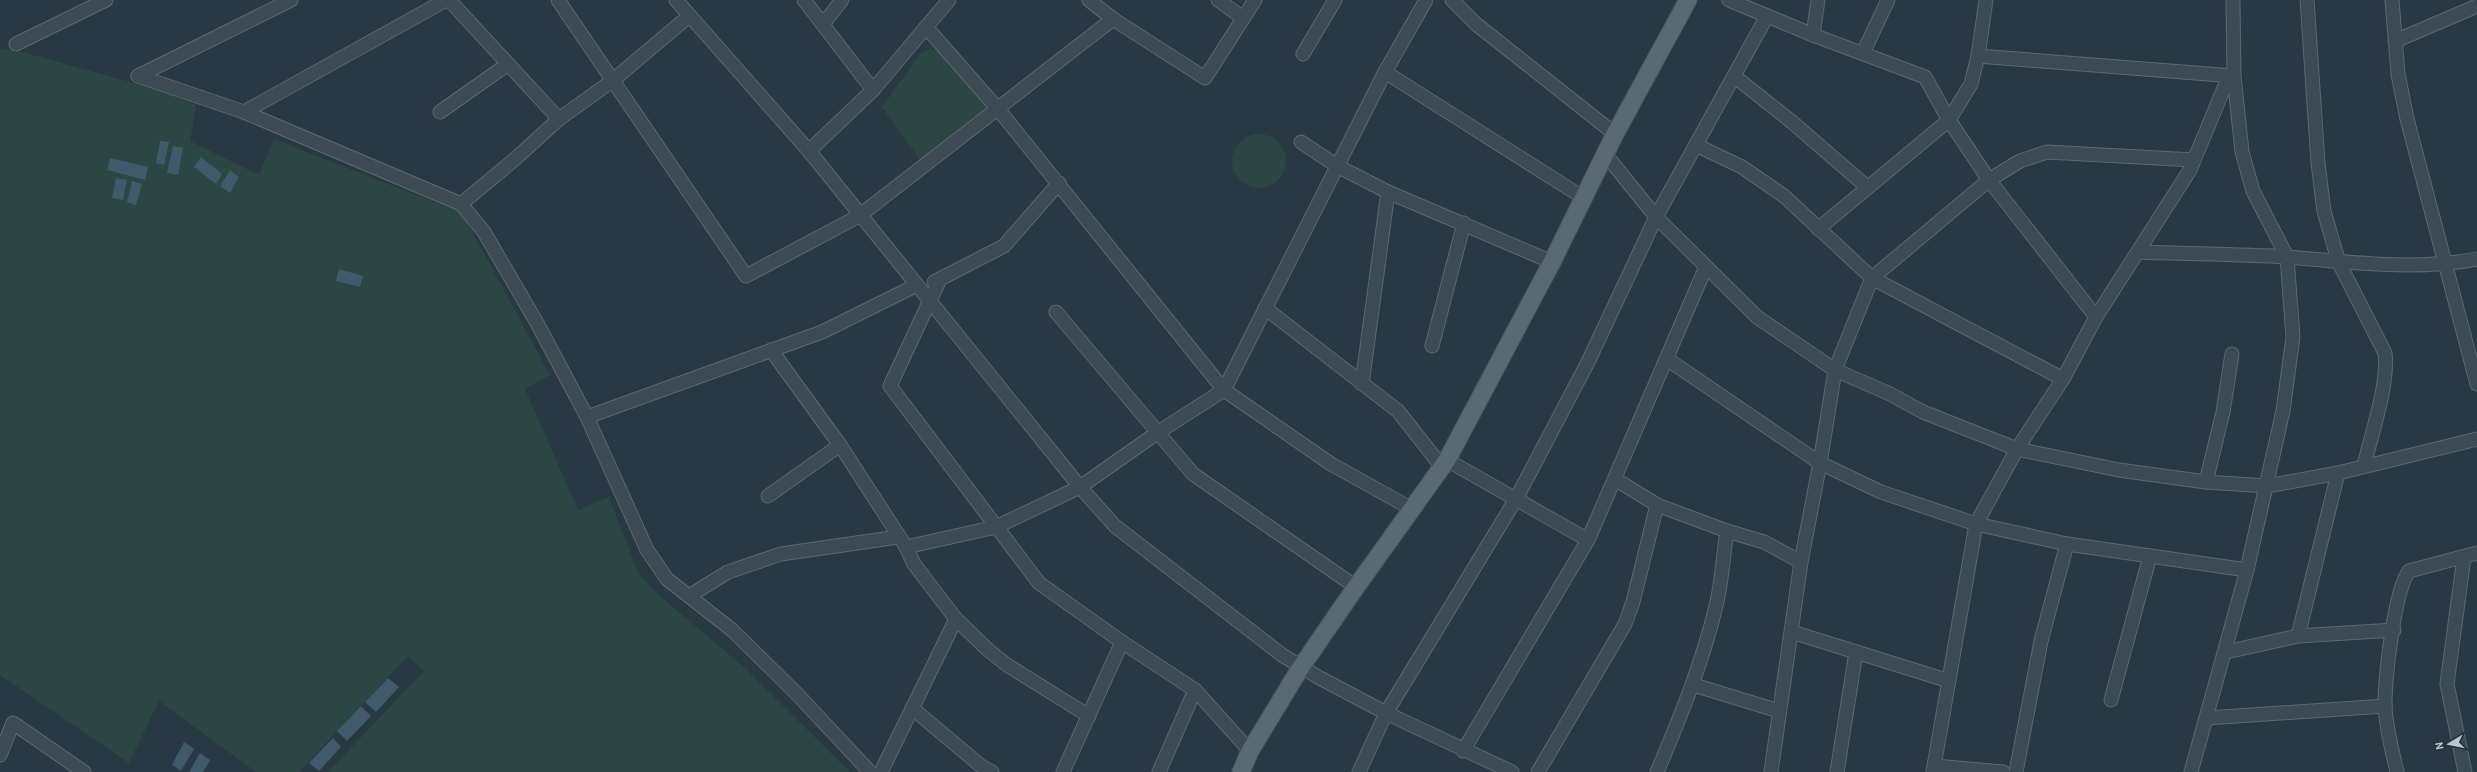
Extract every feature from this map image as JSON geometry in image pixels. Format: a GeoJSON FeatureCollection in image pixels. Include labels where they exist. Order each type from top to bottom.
{"type":"FeatureCollection","features":[{"type":"Feature","properties":{"kind":"main road"},"geometry":{"type":"LineString","coordinates":[[1241,772],[1250,751],[1301,667],[1356,587],[1445,464],[1552,262],[1615,134],[1688,0]]}},
{"type":"Feature","properties":{"kind":"street"},"geometry":{"type":"LineString","coordinates":[[16,44],[106,0]]}},
{"type":"Feature","properties":{"kind":"street"},"geometry":{"type":"LineString","coordinates":[[291,0],[138,76],[244,112],[461,204],[484,232],[537,323],[587,417],[647,550],[667,579],[732,630],[782,679],[870,772]]}},
{"type":"Feature","properties":{"kind":"street"},"geometry":{"type":"LineString","coordinates":[[244,112],[447,0],[559,119]]}},
{"type":"Feature","properties":{"kind":"street"},"geometry":{"type":"LineString","coordinates":[[558,0],[746,276],[859,216],[1113,19]]}},
{"type":"Feature","properties":{"kind":"street"},"geometry":{"type":"LineString","coordinates":[[676,0],[809,152],[859,216],[930,300],[1080,487],[1115,526],[1282,655],[1301,667],[1463,751],[1512,772]]}},
{"type":"Feature","properties":{"kind":"street"},"geometry":{"type":"LineString","coordinates":[[804,0],[824,23],[873,90]]}},
{"type":"Feature","properties":{"kind":"street"},"geometry":{"type":"LineString","coordinates":[[824,23],[842,0]]}},
{"type":"Feature","properties":{"kind":"street"},"geometry":{"type":"LineString","coordinates":[[809,152],[873,90],[949,0]]}},
{"type":"Feature","properties":{"kind":"street"},"geometry":{"type":"LineString","coordinates":[[1089,0],[1113,19],[1205,78],[1255,0]]}},
{"type":"Feature","properties":{"kind":"street"},"geometry":{"type":"LineString","coordinates":[[1218,0],[1243,18]]}},
{"type":"Feature","properties":{"kind":"street"},"geometry":{"type":"LineString","coordinates":[[1303,54],[1335,0]]}},
{"type":"Feature","properties":{"kind":"street"},"geometry":{"type":"LineString","coordinates":[[906,547],[996,527],[1080,487],[1157,433],[1224,390],[1385,72],[1426,0]]}},
{"type":"Feature","properties":{"kind":"street"},"geometry":{"type":"LineString","coordinates":[[1452,0],[1476,24],[1615,134]]}},
{"type":"Feature","properties":{"kind":"street"},"geometry":{"type":"LineString","coordinates":[[1729,0],[1813,35],[1925,76],[1949,120],[1989,180],[2096,317]]}},
{"type":"Feature","properties":{"kind":"street"},"geometry":{"type":"LineString","coordinates":[[1813,35],[1818,0]]}},
{"type":"Feature","properties":{"kind":"street"},"geometry":{"type":"LineString","coordinates":[[1863,53],[1888,0]]}},
{"type":"Feature","properties":{"kind":"street"},"geometry":{"type":"LineString","coordinates":[[1818,229],[1949,120],[1971,84],[1978,56],[1986,0]]}},
{"type":"Feature","properties":{"kind":"street"},"geometry":{"type":"LineString","coordinates":[[2191,772],[2226,652],[2267,486],[2291,363],[2293,337],[2287,258],[2253,191],[2246,173],[2232,76],[2233,0]]}},
{"type":"Feature","properties":{"kind":"street"},"geometry":{"type":"LineString","coordinates":[[2307,0],[2318,163],[2324,211],[2339,263],[2385,353],[2384,378],[2364,466]]}},
{"type":"Feature","properties":{"kind":"street"},"geometry":{"type":"LineString","coordinates":[[2392,0],[2395,41],[2407,119],[2446,265],[2471,334],[2477,384]]}},
{"type":"Feature","properties":{"kind":"street"},"geometry":{"type":"LineString","coordinates":[[2395,41],[2477,6]]}},
{"type":"Feature","properties":{"kind":"street"},"geometry":{"type":"LineString","coordinates":[[461,204],[515,159],[559,119],[612,81],[689,16]]}},
{"type":"Feature","properties":{"kind":"street"},"geometry":{"type":"LineString","coordinates":[[1359,772],[1386,712],[1516,499],[1588,362],[1656,218],[1767,16]]}},
{"type":"Feature","properties":{"kind":"street"},"geometry":{"type":"LineString","coordinates":[[926,27],[998,109],[1059,183],[1224,390],[1331,464],[1412,509]]}},
{"type":"Feature","properties":{"kind":"street"},"geometry":{"type":"LineString","coordinates":[[1978,56],[2232,76]]}},
{"type":"Feature","properties":{"kind":"street"},"geometry":{"type":"LineString","coordinates":[[440,112],[508,64]]}},
{"type":"Feature","properties":{"kind":"street"},"geometry":{"type":"LineString","coordinates":[[1385,72],[1584,198]]}},
{"type":"Feature","properties":{"kind":"street"},"geometry":{"type":"LineString","coordinates":[[1734,76],[1792,122],[1867,187]]}},
{"type":"Feature","properties":{"kind":"street"},"geometry":{"type":"LineString","coordinates":[[2003,772],[1934,769],[1976,524],[2016,449],[2063,379],[2096,317],[2139,252],[2194,160],[2232,76]]}},
{"type":"Feature","properties":{"kind":"street"},"geometry":{"type":"LineString","coordinates":[[1301,142],[1337,166],[1388,192],[1464,223],[1552,262]]}},
{"type":"Feature","properties":{"kind":"street"},"geometry":{"type":"LineString","coordinates":[[1696,144],[1742,167],[1763,180],[1784,196],[1872,278],[2063,379]]}},
{"type":"Feature","properties":{"kind":"street"},"geometry":{"type":"LineString","coordinates":[[1771,772],[1801,562],[1820,462],[1835,370],[1872,278],[1989,180],[2020,160],[2047,152],[2194,160]]}},
{"type":"Feature","properties":{"kind":"street"},"geometry":{"type":"LineString","coordinates":[[1606,155],[1656,218],[1705,269],[1757,317],[1835,370],[1890,394],[1923,412],[2016,449],[2119,470],[2206,482],[2267,486],[2338,473],[2477,439]]}},
{"type":"Feature","properties":{"kind":"street"},"geometry":{"type":"LineString","coordinates":[[587,417],[822,332],[919,287],[940,279],[1004,246],[1059,183]]}},
{"type":"Feature","properties":{"kind":"street"},"geometry":{"type":"LineString","coordinates":[[1362,384],[1388,192]]}},
{"type":"Feature","properties":{"kind":"street"},"geometry":{"type":"LineString","coordinates":[[1432,346],[1464,223]]}},
{"type":"Feature","properties":{"kind":"street"},"geometry":{"type":"LineString","coordinates":[[2139,252],[2287,258],[2339,263],[2446,265],[2477,259]]}},
{"type":"Feature","properties":{"kind":"street"},"geometry":{"type":"LineString","coordinates":[[1463,751],[1588,540],[1705,269]]}},
{"type":"Feature","properties":{"kind":"street"},"geometry":{"type":"LineString","coordinates":[[940,279],[890,386],[1039,583],[1122,642],[1194,690],[1250,751]]}},
{"type":"Feature","properties":{"kind":"street"},"geometry":{"type":"LineString","coordinates":[[1265,308],[1398,411],[1445,464],[1516,499],[1588,540]]}},
{"type":"Feature","properties":{"kind":"street"},"geometry":{"type":"LineString","coordinates":[[1056,312],[1193,474],[1356,587]]}},
{"type":"Feature","properties":{"kind":"street"},"geometry":{"type":"LineString","coordinates":[[771,350],[840,445],[898,537],[906,547],[914,564],[956,619],[1007,665],[1089,716]]}},
{"type":"Feature","properties":{"kind":"street"},"geometry":{"type":"LineString","coordinates":[[2206,482],[2223,412],[2232,354]]}},
{"type":"Feature","properties":{"kind":"street"},"geometry":{"type":"LineString","coordinates":[[1667,359],[1820,462],[1881,492],[1976,524],[2067,544],[2247,570]]}},
{"type":"Feature","properties":{"kind":"street"},"geometry":{"type":"LineString","coordinates":[[768,496],[840,445]]}},
{"type":"Feature","properties":{"kind":"street"},"geometry":{"type":"LineString","coordinates":[[2298,636],[2338,473]]}},
{"type":"Feature","properties":{"kind":"street"},"geometry":{"type":"LineString","coordinates":[[1615,479],[1657,505],[1727,531],[1764,542],[1801,562]]}},
{"type":"Feature","properties":{"kind":"street"},"geometry":{"type":"LineString","coordinates":[[1538,772],[1625,624],[1634,602],[1657,505]]}},
{"type":"Feature","properties":{"kind":"street"},"geometry":{"type":"LineString","coordinates":[[1657,772],[1694,685],[1716,605],[1727,531]]}},
{"type":"Feature","properties":{"kind":"street"},"geometry":{"type":"LineString","coordinates":[[689,596],[728,572],[781,554],[898,537]]}},
{"type":"Feature","properties":{"kind":"street"},"geometry":{"type":"LineString","coordinates":[[2016,772],[2041,641],[2067,544]]}},
{"type":"Feature","properties":{"kind":"street"},"geometry":{"type":"LineString","coordinates":[[2397,772],[2385,706],[2400,587],[2409,571],[2477,553]]}},
{"type":"Feature","properties":{"kind":"street"},"geometry":{"type":"LineString","coordinates":[[2111,700],[2150,556]]}},
{"type":"Feature","properties":{"kind":"street"},"geometry":{"type":"LineString","coordinates":[[2464,557],[2447,675],[2448,695],[2465,772]]}},
{"type":"Feature","properties":{"kind":"street"},"geometry":{"type":"LineString","coordinates":[[882,772],[956,619]]}},
{"type":"Feature","properties":{"kind":"street"},"geometry":{"type":"LineString","coordinates":[[2226,652],[2298,636],[2394,630]]}},
{"type":"Feature","properties":{"kind":"street"},"geometry":{"type":"LineString","coordinates":[[1792,632],[1949,681]]}},
{"type":"Feature","properties":{"kind":"street"},"geometry":{"type":"LineString","coordinates":[[1063,772],[1122,642]]}},
{"type":"Feature","properties":{"kind":"street"},"geometry":{"type":"LineString","coordinates":[[1837,772],[1856,652]]}},
{"type":"Feature","properties":{"kind":"street"},"geometry":{"type":"LineString","coordinates":[[1694,685],[1779,711]]}},
{"type":"Feature","properties":{"kind":"street"},"geometry":{"type":"LineString","coordinates":[[1159,772],[1194,690]]}},
{"type":"Feature","properties":{"kind":"street"},"geometry":{"type":"LineString","coordinates":[[2207,718],[2385,706]]}},
{"type":"Feature","properties":{"kind":"street"},"geometry":{"type":"LineString","coordinates":[[912,708],[981,766],[992,772]]}},
{"type":"Feature","properties":{"kind":"street"},"geometry":{"type":"LineString","coordinates":[[0,755],[13,723],[84,772]]}},
{"type":"Feature","properties":{"kind":"green space"},"geometry":{"type":"Polygon","coordinates":[[[0,48],[15,50],[159,90],[196,105],[190,141],[259,175],[274,139],[462,213],[550,375],[525,389],[578,510],[609,497],[638,572],[654,591],[745,668],[850,772],[328,772],[424,671],[408,656],[299,772],[256,772],[159,701],[129,763],[0,675],[0,48]]]}},
{"type":"Feature","properties":{"kind":"green space"},"geometry":{"type":"Polygon","coordinates":[[[930,48],[939,50],[989,107],[920,160],[882,107],[921,53],[930,48]]]}},
{"type":"Feature","properties":{"kind":"green space"},"geometry":{"type":"Polygon","coordinates":[[[1259,134],[1269,136],[1278,142],[1284,151],[1286,161],[1284,171],[1278,180],[1269,186],[1259,188],[1249,186],[1240,180],[1234,171],[1232,161],[1234,151],[1240,142],[1249,136],[1259,134]]]}},
{"type":"Feature","properties":{"kind":"water"},"geometry":{"type":"Polygon","coordinates":[[[160,141],[169,142],[164,165],[156,163],[160,141]]]}},
{"type":"Feature","properties":{"kind":"water"},"geometry":{"type":"Polygon","coordinates":[[[173,146],[183,148],[178,175],[167,173],[173,146]]]}},
{"type":"Feature","properties":{"kind":"water"},"geometry":{"type":"Polygon","coordinates":[[[201,157],[222,174],[216,184],[194,167],[201,157]]]}},
{"type":"Feature","properties":{"kind":"water"},"geometry":{"type":"Polygon","coordinates":[[[110,158],[148,167],[145,180],[107,170],[110,158]]]}},
{"type":"Feature","properties":{"kind":"water"},"geometry":{"type":"Polygon","coordinates":[[[230,170],[239,177],[230,193],[220,186],[230,170]]]}},
{"type":"Feature","properties":{"kind":"water"},"geometry":{"type":"Polygon","coordinates":[[[116,178],[127,180],[123,200],[112,198],[116,178]]]}},
{"type":"Feature","properties":{"kind":"water"},"geometry":{"type":"Polygon","coordinates":[[[132,181],[142,184],[136,205],[127,202],[132,181]]]}},
{"type":"Feature","properties":{"kind":"water"},"geometry":{"type":"Polygon","coordinates":[[[339,269],[363,276],[360,287],[336,281],[339,269]]]}},
{"type":"Feature","properties":{"kind":"water"},"geometry":{"type":"Polygon","coordinates":[[[388,678],[399,687],[376,712],[365,702],[388,678]]]}},
{"type":"Feature","properties":{"kind":"water"},"geometry":{"type":"Polygon","coordinates":[[[361,706],[371,716],[347,741],[337,731],[361,706]]]}},
{"type":"Feature","properties":{"kind":"water"},"geometry":{"type":"Polygon","coordinates":[[[333,738],[341,747],[319,771],[309,763],[333,738]]]}},
{"type":"Feature","properties":{"kind":"water"},"geometry":{"type":"Polygon","coordinates":[[[184,742],[194,749],[181,771],[172,765],[184,742]]]}},
{"type":"Feature","properties":{"kind":"water"},"geometry":{"type":"Polygon","coordinates":[[[200,753],[210,760],[203,772],[189,772],[200,753]]]}}]}
